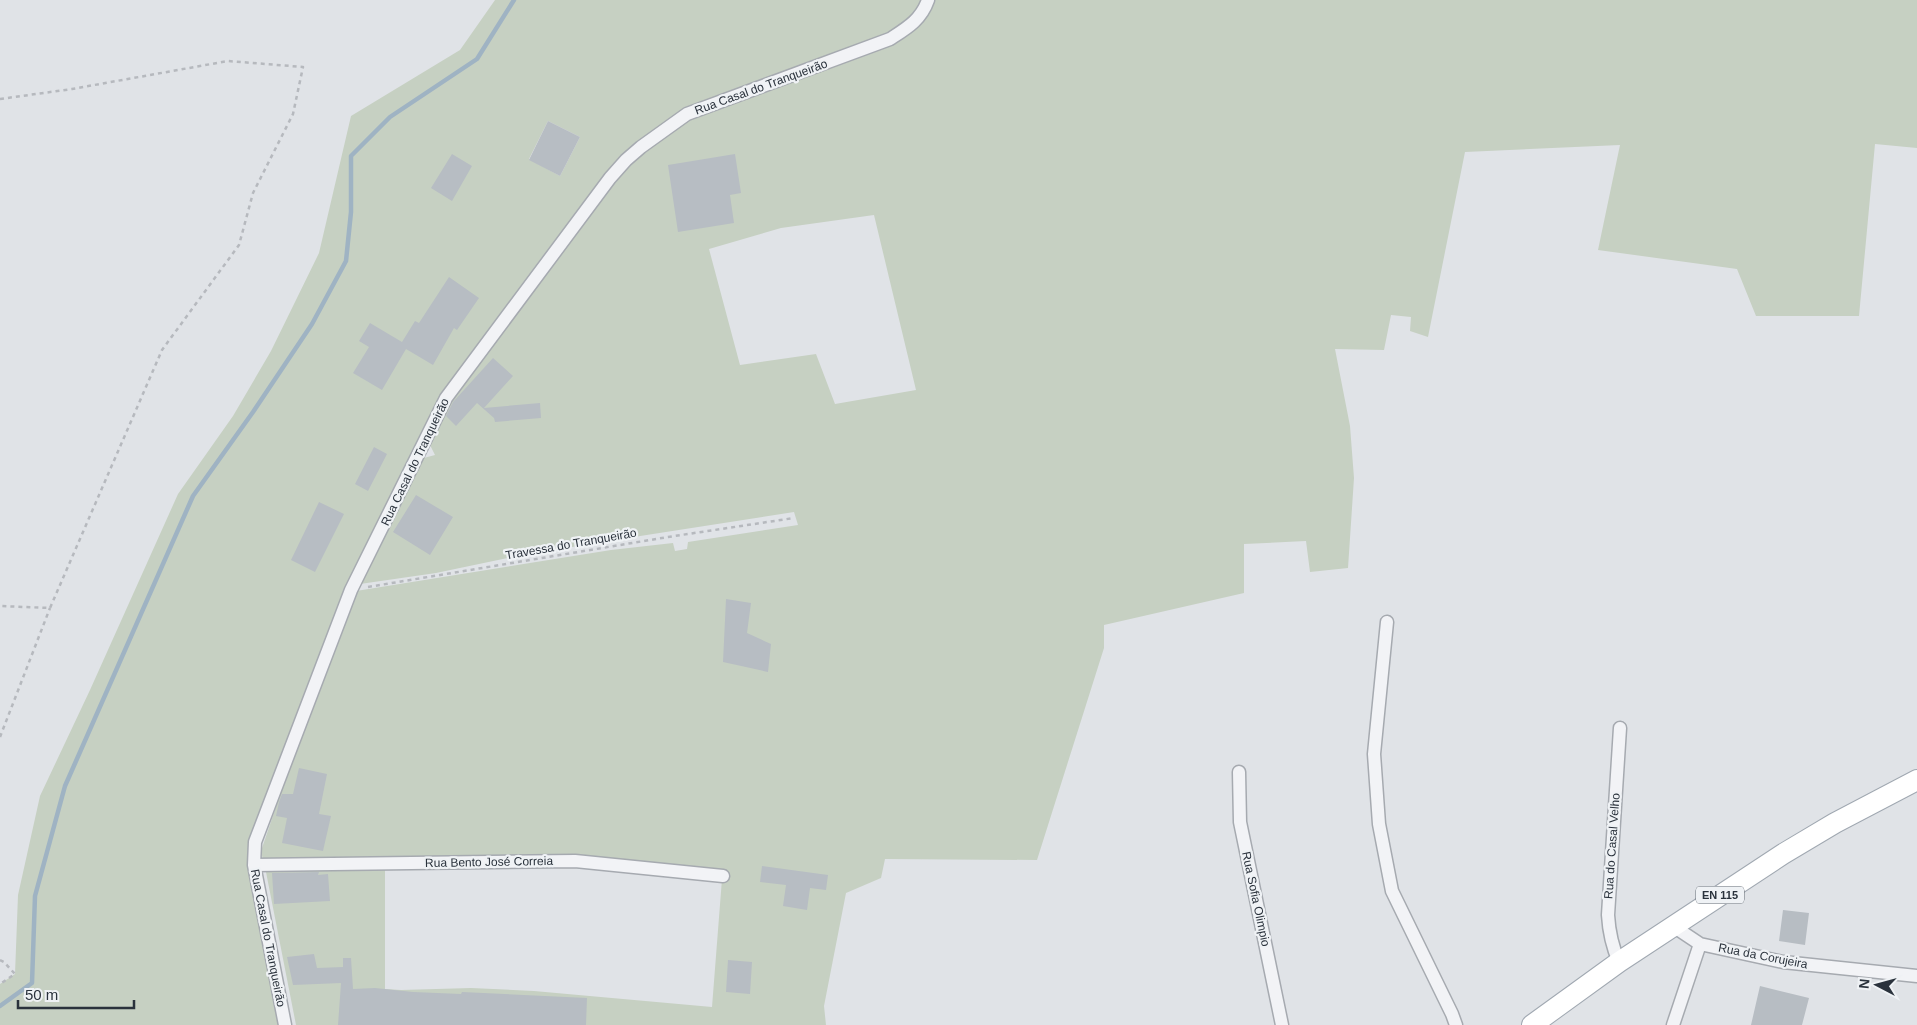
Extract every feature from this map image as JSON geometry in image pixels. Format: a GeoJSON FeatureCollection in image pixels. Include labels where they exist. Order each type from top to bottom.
{"type":"FeatureCollection","features":[{"type":"Feature","properties":{"kind":"main road","name":"EN 115"},"geometry":{"type":"LineString","coordinates":[[1532,1025],[1619,962],[1810,837],[1917,780]]}},
{"type":"Feature","properties":{"kind":"street","name":"Rua Casal do Tranqueirão"},"geometry":{"type":"LineString","coordinates":[[284,1025],[254,865],[255,842],[351,590],[446,398],[610,178],[626,160],[687,114],[890,39],[914,23],[924,11],[928,0]]}},
{"type":"Feature","properties":{"kind":"street"},"geometry":{"type":"LineString","coordinates":[[1387,622],[1374,754],[1379,824],[1392,891],[1456,1025]]}},
{"type":"Feature","properties":{"kind":"street","name":"Rua do Casal Velho"},"geometry":{"type":"LineString","coordinates":[[1619,962],[1610,935],[1608,915],[1620,728]]}},
{"type":"Feature","properties":{"kind":"street","name":"Rua Sofia Olimpio"},"geometry":{"type":"LineString","coordinates":[[1239,772],[1240,822],[1282,1025]]}},
{"type":"Feature","properties":{"kind":"street","name":"Rua Bento José Correia"},"geometry":{"type":"LineString","coordinates":[[254,865],[575,861],[722,876]]}},
{"type":"Feature","properties":{"kind":"street","name":"Rua da Corujeira"},"geometry":{"type":"LineString","coordinates":[[1673,926],[1700,944],[1783,962],[1917,976]]}},
{"type":"Feature","properties":{"kind":"street"},"geometry":{"type":"LineString","coordinates":[[1673,1025],[1700,944]]}},
{"type":"Feature","properties":{"kind":"path"},"geometry":{"type":"LineString","coordinates":[[0,99],[72,89],[228,61],[303,67],[293,114],[253,193],[239,245],[162,350],[50,608],[0,737]]}},
{"type":"Feature","properties":{"kind":"path","name":"Travessa do Tranqueirão"},"geometry":{"type":"LineString","coordinates":[[351,590],[668,536],[794,518]]}},
{"type":"Feature","properties":{"kind":"path"},"geometry":{"type":"LineString","coordinates":[[0,606],[50,608]]}},
{"type":"Feature","properties":{"kind":"path"},"geometry":{"type":"LineString","coordinates":[[0,960],[15,974],[0,984]]}},
{"type":"Feature","properties":{"kind":"green space"},"geometry":{"type":"Polygon","coordinates":[[[495,0],[927,0],[901,29],[683,109],[637,143],[588,198],[444,389],[425,426],[250,841],[282,1025],[0,1025],[0,984],[15,974],[18,895],[40,796],[178,494],[233,416],[271,351],[319,253],[351,116],[460,50],[495,0]],[[548,121],[529,159],[560,176],[580,137],[548,121]]]}},
{"type":"Feature","properties":{"kind":"green space"},"geometry":{"type":"Polygon","coordinates":[[[931,0],[1917,0],[1917,148],[1875,144],[1859,316],[1756,316],[1737,269],[1598,250],[1620,145],[1465,152],[1428,337],[1410,331],[1411,317],[1391,315],[1384,350],[1335,349],[1350,426],[1354,478],[1348,568],[1310,572],[1306,541],[1244,544],[1244,593],[1104,625],[1104,648],[1037,860],[885,859],[881,878],[846,893],[824,1006],[826,1025],[296,1025],[266,872],[385,867],[385,989],[471,988],[534,991],[712,1007],[722,879],[579,858],[263,860],[261,851],[292,760],[356,591],[611,550],[673,543],[675,551],[687,549],[688,542],[798,525],[794,512],[608,541],[513,557],[436,573],[360,584],[420,459],[435,455],[429,443],[442,412],[631,158],[687,114],[891,42],[931,0]],[[874,215],[781,228],[709,249],[740,365],[816,354],[835,404],[916,390],[874,215]]]}},
{"type":"Feature","properties":{"kind":"building"},"geometry":{"type":"Polygon","coordinates":[[[548,121],[580,137],[560,176],[529,160],[548,121]]]}},
{"type":"Feature","properties":{"kind":"building"},"geometry":{"type":"Polygon","coordinates":[[[452,154],[472,166],[452,201],[431,188],[452,154]]]}},
{"type":"Feature","properties":{"kind":"building"},"geometry":{"type":"Polygon","coordinates":[[[735,154],[741,193],[730,195],[734,223],[678,232],[668,165],[735,154]]]}},
{"type":"Feature","properties":{"kind":"building"},"geometry":{"type":"Polygon","coordinates":[[[449,277],[479,298],[457,330],[454,328],[433,365],[406,349],[382,390],[353,373],[369,347],[359,341],[370,323],[402,342],[415,321],[419,323],[449,277]]]}},
{"type":"Feature","properties":{"kind":"building"},"geometry":{"type":"Polygon","coordinates":[[[493,358],[513,376],[484,408],[540,403],[541,418],[495,422],[494,418],[477,403],[456,426],[446,416],[453,402],[493,358]]]}},
{"type":"Feature","properties":{"kind":"building"},"geometry":{"type":"Polygon","coordinates":[[[374,447],[387,454],[368,491],[355,484],[374,447]]]}},
{"type":"Feature","properties":{"kind":"building"},"geometry":{"type":"Polygon","coordinates":[[[416,495],[453,517],[430,555],[393,532],[416,495]]]}},
{"type":"Feature","properties":{"kind":"building"},"geometry":{"type":"Polygon","coordinates":[[[319,502],[344,514],[315,572],[291,560],[319,502]]]}},
{"type":"Feature","properties":{"kind":"building"},"geometry":{"type":"Polygon","coordinates":[[[726,599],[751,603],[747,633],[771,644],[768,672],[723,662],[726,599]]]}},
{"type":"Feature","properties":{"kind":"building"},"geometry":{"type":"Polygon","coordinates":[[[299,768],[327,774],[319,814],[331,816],[323,851],[282,843],[287,818],[276,816],[279,802],[282,794],[293,794],[299,768]]]}},
{"type":"Feature","properties":{"kind":"building"},"geometry":{"type":"Polygon","coordinates":[[[762,866],[828,875],[826,890],[810,888],[807,910],[783,906],[786,885],[760,882],[762,866]]]}},
{"type":"Feature","properties":{"kind":"building"},"geometry":{"type":"Polygon","coordinates":[[[319,872],[318,875],[328,874],[330,901],[274,904],[272,873],[319,872]]]}},
{"type":"Feature","properties":{"kind":"building"},"geometry":{"type":"Polygon","coordinates":[[[1783,910],[1809,913],[1805,945],[1779,941],[1783,910]]]}},
{"type":"Feature","properties":{"kind":"building"},"geometry":{"type":"Polygon","coordinates":[[[314,954],[317,968],[343,967],[343,958],[351,958],[353,989],[375,988],[413,992],[461,994],[462,992],[587,998],[586,1025],[338,1025],[341,983],[293,985],[287,957],[314,954]]]}},
{"type":"Feature","properties":{"kind":"building"},"geometry":{"type":"Polygon","coordinates":[[[728,960],[752,962],[750,994],[726,992],[728,960]]]}},
{"type":"Feature","properties":{"kind":"building"},"geometry":{"type":"Polygon","coordinates":[[[1760,986],[1809,998],[1802,1025],[1751,1025],[1760,986]]]}},
{"type":"Feature","properties":{"kind":"waterway"},"geometry":{"type":"LineString","coordinates":[[0,1006],[32,983],[35,896],[65,786],[193,496],[253,412],[312,324],[346,261],[351,212],[351,156],[390,117],[477,59],[514,0]]}}]}
